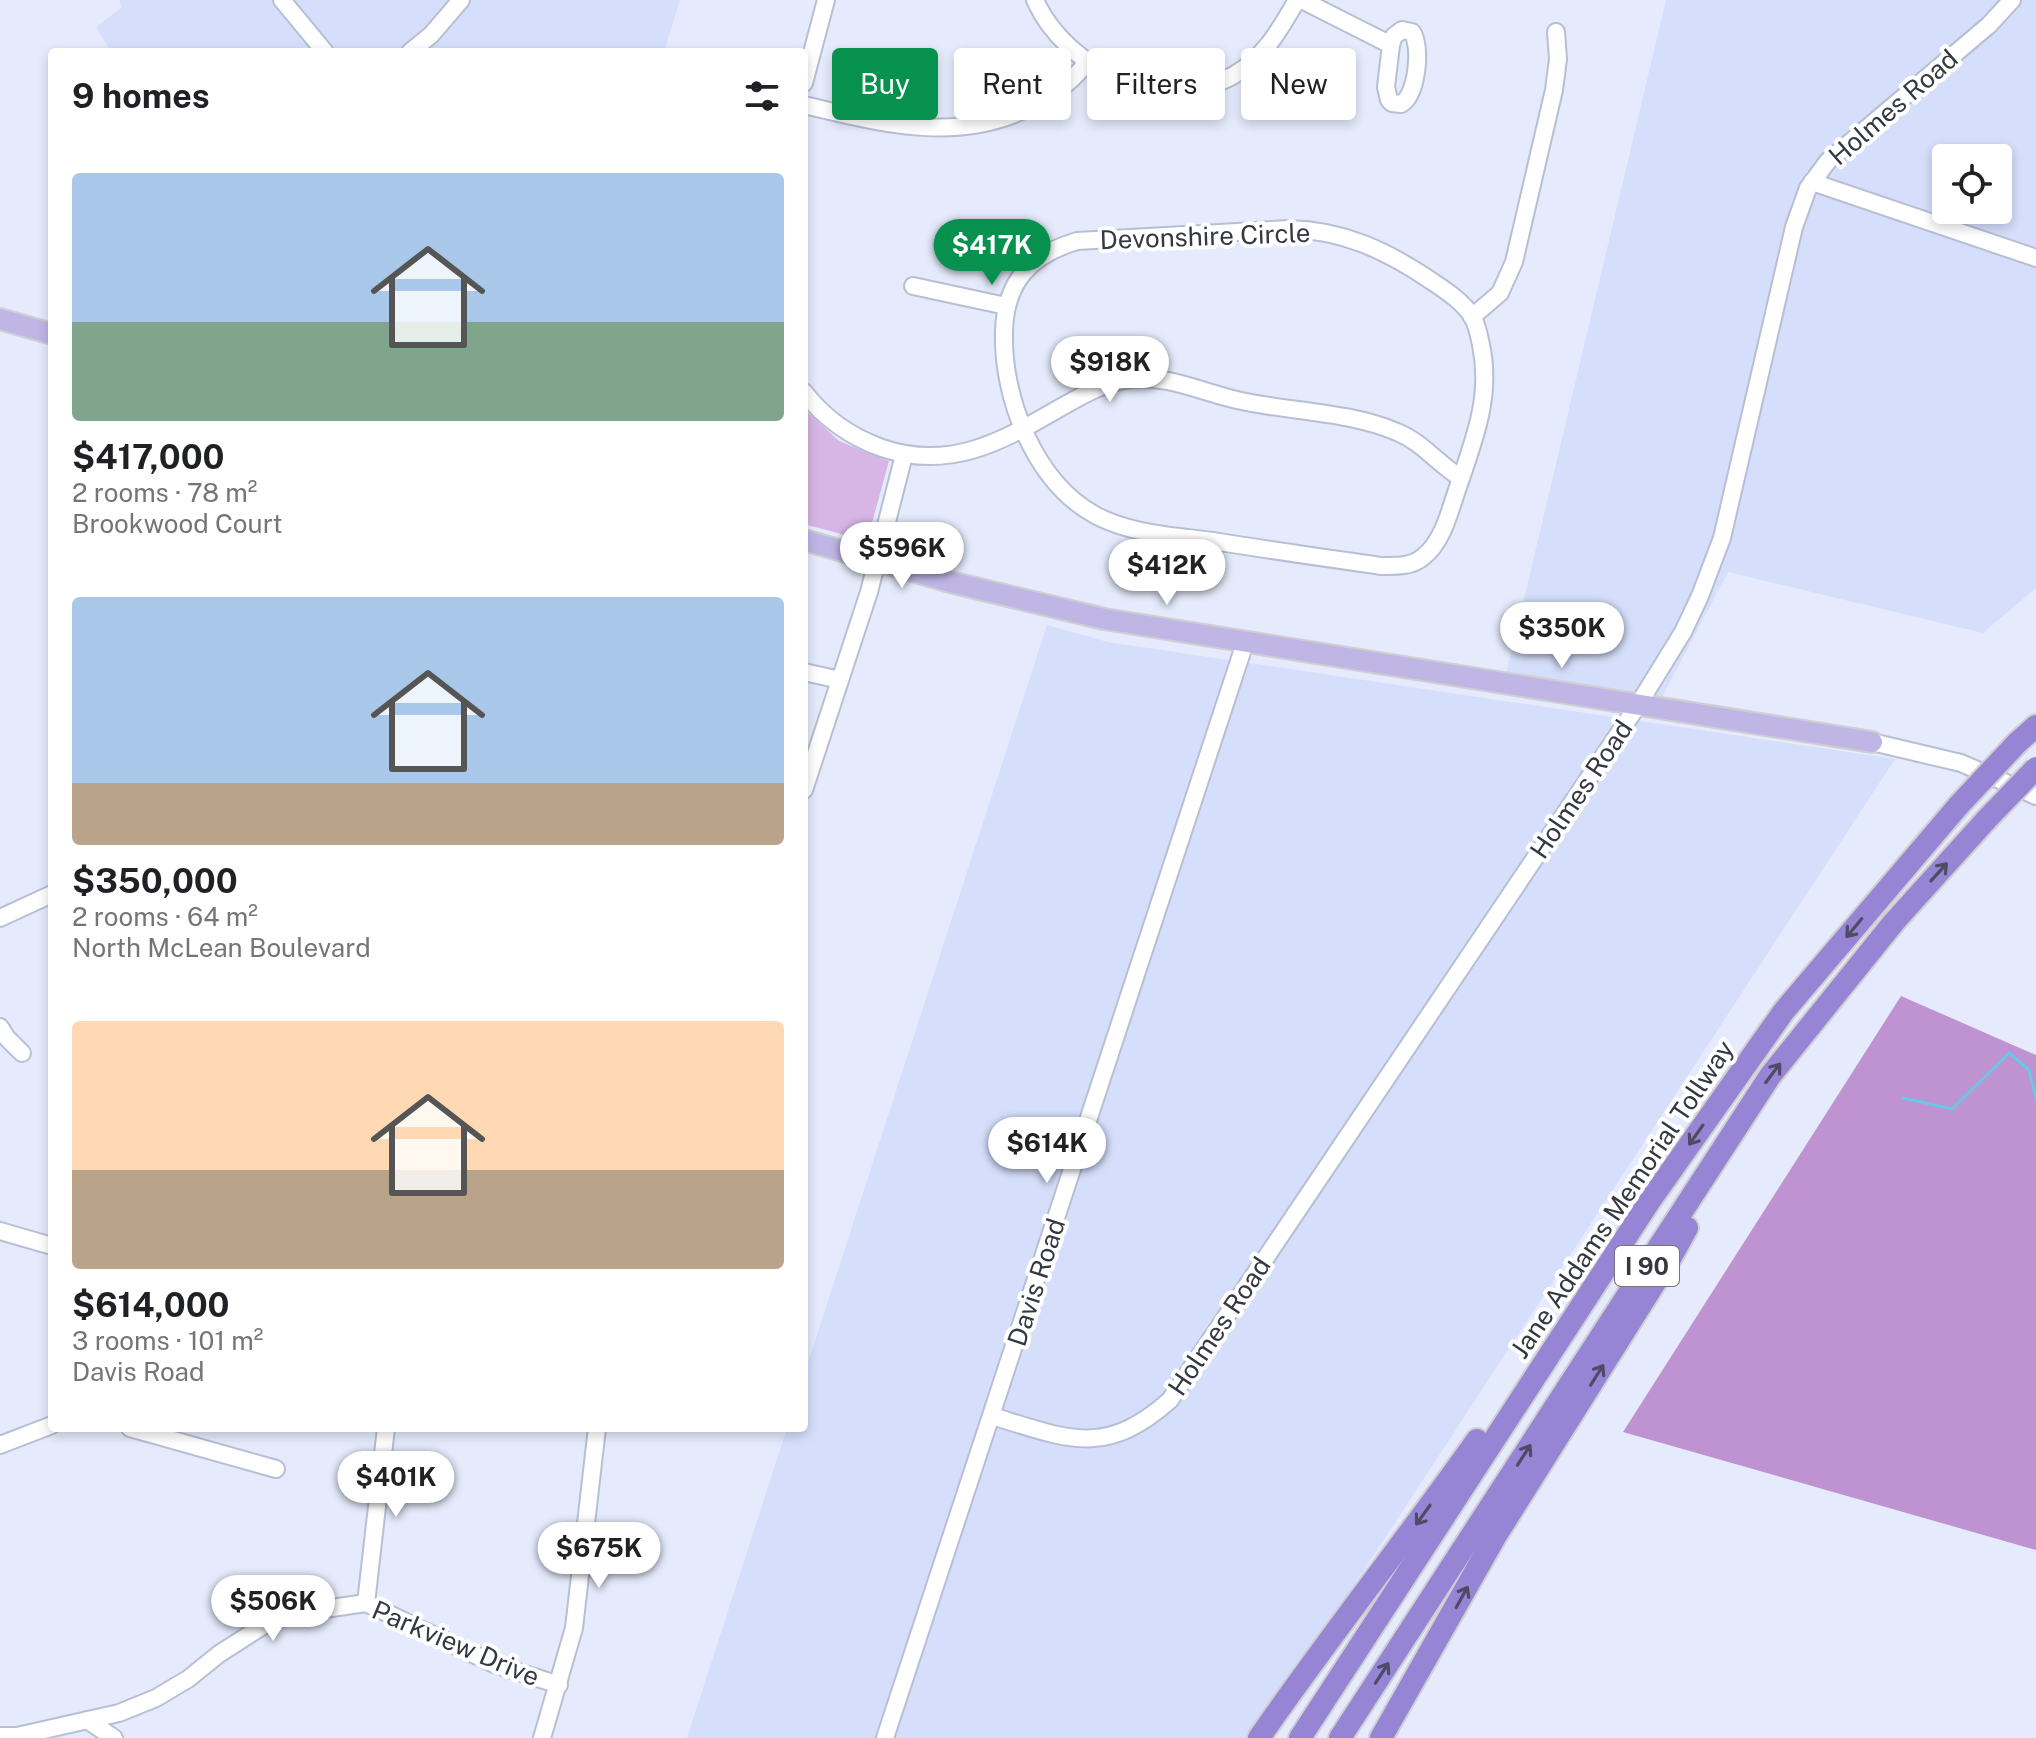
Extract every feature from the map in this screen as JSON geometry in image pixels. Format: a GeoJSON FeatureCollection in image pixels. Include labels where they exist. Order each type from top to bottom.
{"type":"FeatureCollection","features":[{"type":"Feature","properties":{"kind":"highway","name":"Jane Addams Memorial Tollway"},"geometry":{"type":"LineString","coordinates":[[1300,1738],[1649,1202],[1784,1011],[1959,805],[2036,726]]}},
{"type":"Feature","properties":{"kind":"highway","name":"Jane Addams Memorial Tollway"},"geometry":{"type":"LineString","coordinates":[[1340,1738],[1770,1076],[1894,922],[2036,768]]}},
{"type":"Feature","properties":{"kind":"highway"},"geometry":{"type":"LineString","coordinates":[[1381,1738],[1495,1537],[1671,1257],[1749,1108]]}},
{"type":"Feature","properties":{"kind":"highway"},"geometry":{"type":"LineString","coordinates":[[1259,1738],[1649,1202]]}},
{"type":"Feature","properties":{"kind":"main road"},"geometry":{"type":"LineString","coordinates":[[0,319],[48,333]]}},
{"type":"Feature","properties":{"kind":"main road"},"geometry":{"type":"LineString","coordinates":[[808,541],[1012,598],[1104,619],[1872,742]]}},
{"type":"Feature","properties":{"kind":"street"},"geometry":{"type":"LineString","coordinates":[[282,0],[322,48]]}},
{"type":"Feature","properties":{"kind":"street"},"geometry":{"type":"LineString","coordinates":[[415,48],[431,35],[461,0]]}},
{"type":"Feature","properties":{"kind":"street"},"geometry":{"type":"LineString","coordinates":[[808,68],[826,0]]}},
{"type":"Feature","properties":{"kind":"street"},"geometry":{"type":"LineString","coordinates":[[808,106],[914,127],[943,129],[1003,119],[1042,101],[1074,78],[1087,62],[1055,32],[1035,0]]}},
{"type":"Feature","properties":{"kind":"street"},"geometry":{"type":"LineString","coordinates":[[1225,78],[1257,58],[1300,0],[1384,42]]}},
{"type":"Feature","properties":{"kind":"street","name":"Holmes Road"},"geometry":{"type":"LineString","coordinates":[[992,1416],[1058,1437],[1105,1438],[1138,1425],[1170,1400],[1638,705],[1683,632],[1722,538],[1794,227],[1803,198],[1812,182],[1838,151],[1989,25],[2012,0]]}},
{"type":"Feature","properties":{"kind":"street"},"geometry":{"type":"LineString","coordinates":[[1472,317],[1500,293],[1514,262],[1554,90],[1558,59],[1556,32]]}},
{"type":"Feature","properties":{"kind":"street"},"geometry":{"type":"LineString","coordinates":[[1812,182],[2036,258]]}},
{"type":"Feature","properties":{"kind":"street","name":"Devonshire Circle"},"geometry":{"type":"LineString","coordinates":[[1304,229],[1360,241],[1398,258],[1443,289],[1472,317],[1483,351],[1485,392],[1478,428],[1436,542],[1424,557],[1402,566],[1382,566],[1153,532],[1111,522],[1081,505],[1058,484],[1043,463],[1009,389],[1004,338],[1006,306],[1015,284],[1045,253],[1077,241],[1304,229]]}},
{"type":"Feature","properties":{"kind":"street"},"geometry":{"type":"LineString","coordinates":[[913,286],[1006,306]]}},
{"type":"Feature","properties":{"kind":"street"},"geometry":{"type":"LineString","coordinates":[[808,396],[828,417],[876,446],[904,455],[961,454],[989,446],[1103,386],[1131,379],[1167,380],[1234,399],[1385,427],[1416,441],[1461,478]]}},
{"type":"Feature","properties":{"kind":"street"},"geometry":{"type":"LineString","coordinates":[[808,778],[877,559],[904,455]]}},
{"type":"Feature","properties":{"kind":"street","name":"Davis Road"},"geometry":{"type":"LineString","coordinates":[[885,1738],[1245,643]]}},
{"type":"Feature","properties":{"kind":"street"},"geometry":{"type":"LineString","coordinates":[[808,673],[840,680]]}},
{"type":"Feature","properties":{"kind":"street"},"geometry":{"type":"LineString","coordinates":[[1872,742],[1961,763],[2036,796]]}},
{"type":"Feature","properties":{"kind":"street"},"geometry":{"type":"LineString","coordinates":[[0,918],[48,896]]}},
{"type":"Feature","properties":{"kind":"street"},"geometry":{"type":"LineString","coordinates":[[0,1027],[22,1053]]}},
{"type":"Feature","properties":{"kind":"street"},"geometry":{"type":"LineString","coordinates":[[0,1231],[48,1245]]}},
{"type":"Feature","properties":{"kind":"street"},"geometry":{"type":"LineString","coordinates":[[0,1445],[48,1427]]}},
{"type":"Feature","properties":{"kind":"street"},"geometry":{"type":"LineString","coordinates":[[144,1432],[276,1469]]}},
{"type":"Feature","properties":{"kind":"street"},"geometry":{"type":"LineString","coordinates":[[366,1603],[386,1432]]}},
{"type":"Feature","properties":{"kind":"street"},"geometry":{"type":"LineString","coordinates":[[542,1738],[574,1628],[597,1432]]}},
{"type":"Feature","properties":{"kind":"street","name":"Parkview Drive"},"geometry":{"type":"LineString","coordinates":[[0,1736],[17,1736],[119,1713],[156,1698],[188,1679],[219,1654],[269,1622],[297,1613],[366,1603],[494,1664],[559,1685]]}},
{"type":"Feature","properties":{"kind":"street"},"geometry":{"type":"LineString","coordinates":[[87,1720],[114,1738]]}},
{"type":"Feature","properties":{"kind":"shaded area"},"geometry":{"type":"Polygon","coordinates":[[[119,0],[680,0],[665,48],[109,48],[96,27],[122,7],[119,0]]]}},
{"type":"Feature","properties":{"kind":"shaded area"},"geometry":{"type":"Polygon","coordinates":[[[1666,0],[2036,0],[2036,588],[1983,633],[1728,572],[1661,699],[1506,675],[1666,0]]]}},
{"type":"Feature","properties":{"kind":"shaded area"},"geometry":{"type":"Polygon","coordinates":[[[808,413],[839,441],[889,461],[867,541],[808,525],[808,413]]]}},
{"type":"Feature","properties":{"kind":"shaded area"},"geometry":{"type":"Polygon","coordinates":[[[1047,625],[1108,642],[1895,759],[1254,1738],[687,1738],[786,1432],[808,1432],[808,1363],[1047,625]]]}},
{"type":"Feature","properties":{"kind":"shaded area"},"geometry":{"type":"Polygon","coordinates":[[[1901,996],[2036,1055],[2036,1550],[1623,1432],[1901,996]]]}},
{"type":"Feature","properties":{"kind":"waterway"},"geometry":{"type":"LineString","coordinates":[[1903,1098],[1952,1109],[2009,1053],[2029,1070],[2036,1099]]}}]}
